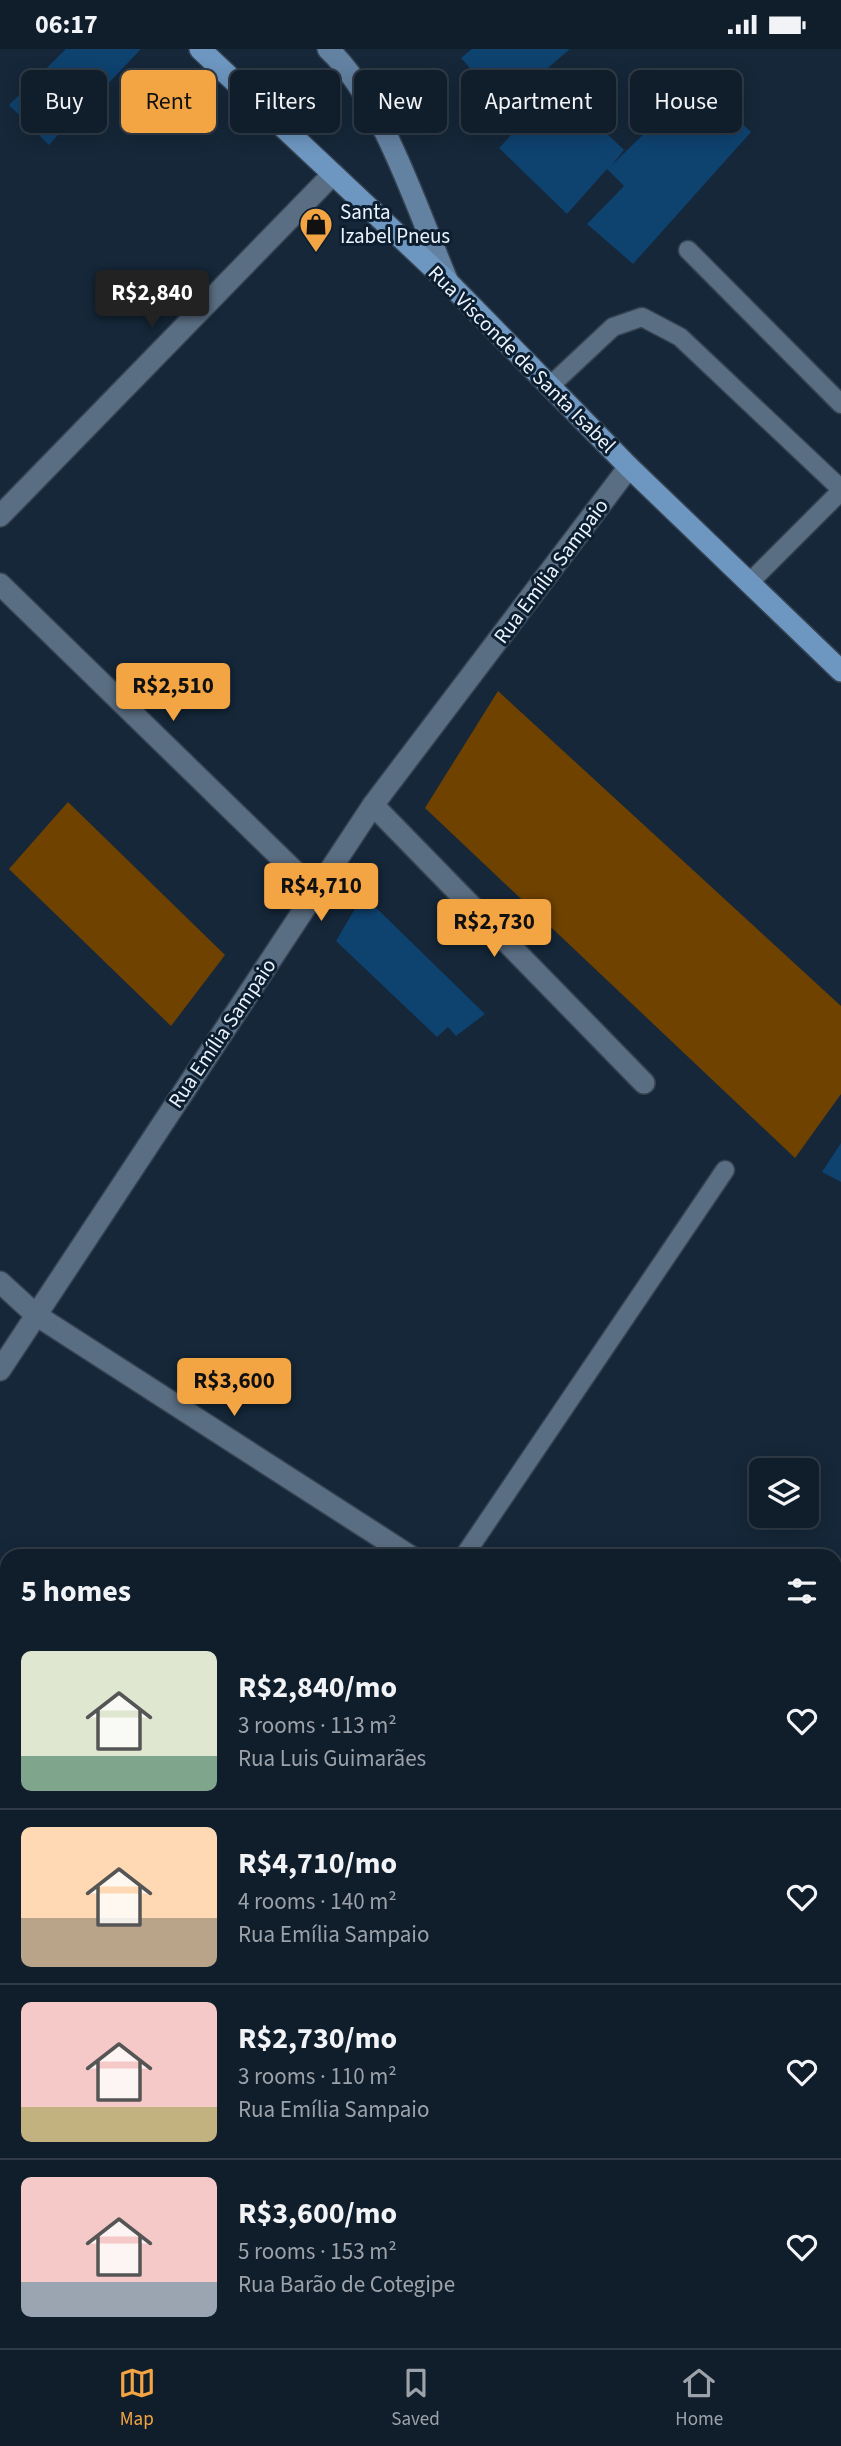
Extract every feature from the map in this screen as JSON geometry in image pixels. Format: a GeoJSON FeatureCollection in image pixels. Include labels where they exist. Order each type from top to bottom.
{"type":"FeatureCollection","features":[{"type":"Feature","properties":{"kind":"main road","name":"Rua Visconde de Santa Isabel"},"geometry":{"type":"LineString","coordinates":[[200,49],[448,282],[629,467],[841,671]]}},
{"type":"Feature","properties":{"kind":"main road"},"geometry":{"type":"LineString","coordinates":[[332,51],[374,110],[448,282]]}},
{"type":"Feature","properties":{"kind":"street"},"geometry":{"type":"LineString","coordinates":[[0,516],[333,174]]}},
{"type":"Feature","properties":{"kind":"street","name":"Rua Emília Sampaio"},"geometry":{"type":"LineString","coordinates":[[0,1370],[373,805],[629,467]]}},
{"type":"Feature","properties":{"kind":"street"},"geometry":{"type":"LineString","coordinates":[[0,584],[316,892]]}},
{"type":"Feature","properties":{"kind":"street"},"geometry":{"type":"LineString","coordinates":[[373,805],[644,1083]]}},
{"type":"Feature","properties":{"kind":"street"},"geometry":{"type":"LineString","coordinates":[[0,1282],[36,1315],[399,1549]]}},
{"type":"Feature","properties":{"kind":"lane"},"geometry":{"type":"LineString","coordinates":[[688,250],[841,404]]}},
{"type":"Feature","properties":{"kind":"lane"},"geometry":{"type":"LineString","coordinates":[[550,386],[613,327],[642,317],[680,337],[841,490],[750,583]]}},
{"type":"Feature","properties":{"kind":"lane"},"geometry":{"type":"LineString","coordinates":[[469,1549],[726,1170]]}},
{"type":"Feature","properties":{"kind":"shaded area"},"geometry":{"type":"Polygon","coordinates":[[[498,691],[841,1006],[841,1094],[795,1158],[425,808],[498,691]]]}},
{"type":"Feature","properties":{"kind":"shaded area"},"geometry":{"type":"Polygon","coordinates":[[[68,802],[225,955],[171,1026],[9,869],[68,802]]]}},
{"type":"Feature","properties":{"kind":"building"},"geometry":{"type":"Polygon","coordinates":[[[66,49],[141,49],[107,85],[107,70],[45,70],[66,49]]]}},
{"type":"Feature","properties":{"kind":"building"},"geometry":{"type":"Polygon","coordinates":[[[472,49],[570,49],[546,70],[472,70],[461,58],[472,49]]]}},
{"type":"Feature","properties":{"kind":"building"},"geometry":{"type":"Polygon","coordinates":[[[21,93],[21,117],[9,105],[21,93]]]}},
{"type":"Feature","properties":{"kind":"building"},"geometry":{"type":"Polygon","coordinates":[[[742,123],[751,132],[633,264],[587,224],[624,186],[607,169],[567,214],[499,148],[513,133],[606,133],[624,150],[611,166],[645,133],[742,133],[742,123]]]}},
{"type":"Feature","properties":{"kind":"building"},"geometry":{"type":"Polygon","coordinates":[[[37,133],[60,133],[49,145],[37,133]]]}},
{"type":"Feature","properties":{"kind":"building"},"geometry":{"type":"Polygon","coordinates":[[[363,895],[485,1014],[456,1036],[448,1027],[437,1037],[336,941],[363,895]]]}},
{"type":"Feature","properties":{"kind":"building"},"geometry":{"type":"Polygon","coordinates":[[[841,1143],[841,1182],[822,1172],[841,1143]]]}},
{"type":"Feature","properties":{"kind":"place","name":"Santa Izabel Pneus"},"geometry":{"type":"Point","coordinates":[316,254]}}]}
